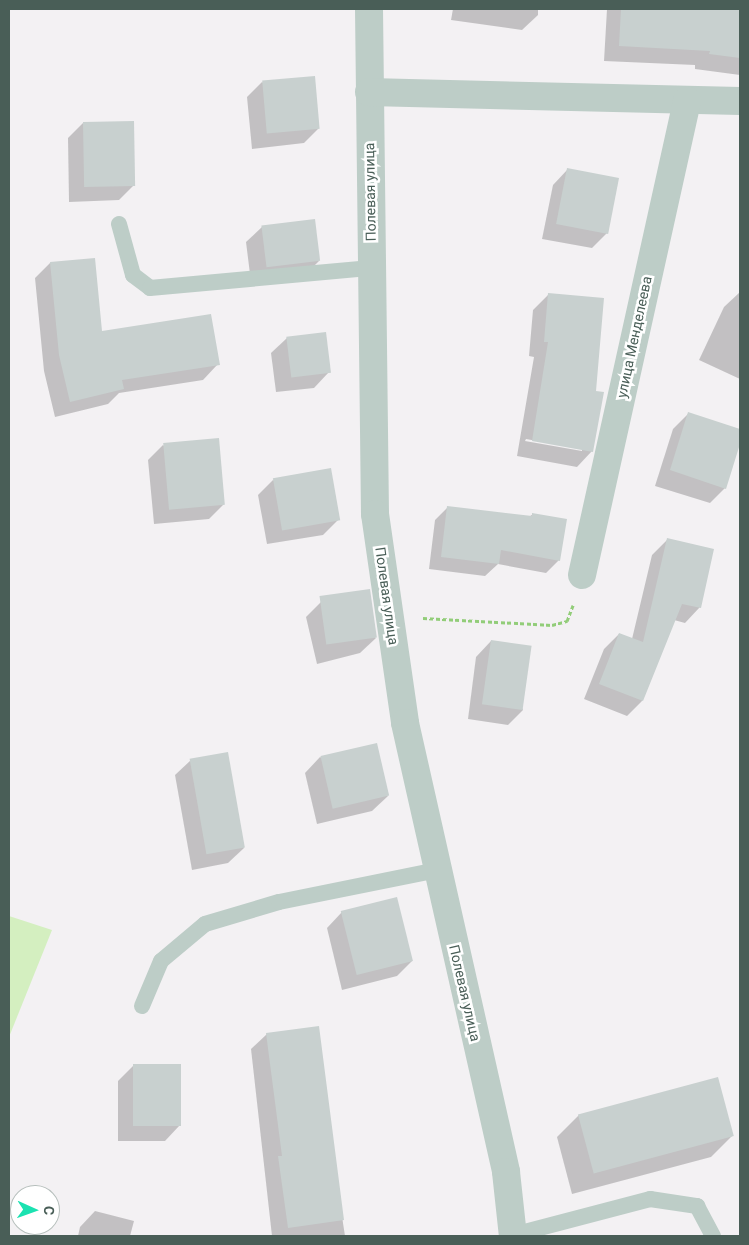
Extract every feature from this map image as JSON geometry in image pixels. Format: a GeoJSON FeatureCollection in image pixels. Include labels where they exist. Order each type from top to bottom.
{"type":"FeatureCollection","features":[{"type":"Feature","properties":{"kind":"street","name":"Полевая улица"},"geometry":{"type":"LineString","coordinates":[[369,9],[371,268],[376,514],[405,723],[506,1172],[513,1236]]}},
{"type":"Feature","properties":{"kind":"street"},"geometry":{"type":"LineString","coordinates":[[369,92],[740,101]]}},
{"type":"Feature","properties":{"kind":"street","name":"улица Менделеева"},"geometry":{"type":"LineString","coordinates":[[582,575],[687,100]]}},
{"type":"Feature","properties":{"kind":"lane"},"geometry":{"type":"LineString","coordinates":[[119,224],[133,275],[150,288],[371,268]]}},
{"type":"Feature","properties":{"kind":"lane"},"geometry":{"type":"LineString","coordinates":[[142,1006],[161,960],[205,924],[280,902],[437,870]]}},
{"type":"Feature","properties":{"kind":"lane"},"geometry":{"type":"LineString","coordinates":[[513,1236],[650,1199],[697,1206],[713,1236]]}},
{"type":"Feature","properties":{"kind":"path"},"geometry":{"type":"LineString","coordinates":[[390,617],[552,625],[567,621],[582,575]]}},
{"type":"Feature","properties":{"kind":"green space"},"geometry":{"type":"Polygon","coordinates":[[[9,916],[52,930],[9,1037],[9,916]]]}},
{"type":"Feature","properties":{"kind":"building"},"geometry":{"type":"Polygon","coordinates":[[[621,9],[740,9],[740,58],[709,54],[710,51],[619,46],[621,9]]]}},
{"type":"Feature","properties":{"kind":"building"},"geometry":{"type":"Polygon","coordinates":[[[315,76],[320,129],[267,133],[262,81],[315,76]]]}},
{"type":"Feature","properties":{"kind":"building"},"geometry":{"type":"Polygon","coordinates":[[[134,121],[135,186],[84,187],[83,122],[134,121]]]}},
{"type":"Feature","properties":{"kind":"building"},"geometry":{"type":"Polygon","coordinates":[[[567,168],[619,178],[608,234],[556,224],[567,168]]]}},
{"type":"Feature","properties":{"kind":"building"},"geometry":{"type":"Polygon","coordinates":[[[315,219],[320,261],[267,267],[261,226],[315,219]]]}},
{"type":"Feature","properties":{"kind":"building"},"geometry":{"type":"Polygon","coordinates":[[[95,258],[102,331],[211,314],[220,365],[122,380],[124,389],[70,402],[59,355],[50,262],[95,258]]]}},
{"type":"Feature","properties":{"kind":"building"},"geometry":{"type":"Polygon","coordinates":[[[548,293],[604,298],[596,391],[604,392],[593,452],[532,441],[548,342],[544,342],[548,293]]]}},
{"type":"Feature","properties":{"kind":"building"},"geometry":{"type":"Polygon","coordinates":[[[326,332],[331,373],[291,378],[286,337],[326,332]]]}},
{"type":"Feature","properties":{"kind":"building"},"geometry":{"type":"Polygon","coordinates":[[[688,412],[740,429],[740,444],[726,489],[670,470],[688,412]]]}},
{"type":"Feature","properties":{"kind":"building"},"geometry":{"type":"Polygon","coordinates":[[[219,438],[225,505],[169,510],[163,443],[219,438]]]}},
{"type":"Feature","properties":{"kind":"building"},"geometry":{"type":"Polygon","coordinates":[[[331,468],[340,520],[282,530],[273,478],[331,468]]]}},
{"type":"Feature","properties":{"kind":"building"},"geometry":{"type":"Polygon","coordinates":[[[447,506],[532,516],[532,513],[567,519],[560,561],[501,550],[499,564],[441,557],[447,506]]]}},
{"type":"Feature","properties":{"kind":"building"},"geometry":{"type":"Polygon","coordinates":[[[667,538],[714,549],[701,608],[682,604],[643,701],[599,684],[619,633],[643,642],[667,538]]]}},
{"type":"Feature","properties":{"kind":"building"},"geometry":{"type":"Polygon","coordinates":[[[370,589],[377,638],[326,645],[319,596],[370,589]]]}},
{"type":"Feature","properties":{"kind":"building"},"geometry":{"type":"Polygon","coordinates":[[[491,640],[532,646],[523,710],[482,704],[491,640]]]}},
{"type":"Feature","properties":{"kind":"building"},"geometry":{"type":"Polygon","coordinates":[[[377,743],[389,796],[333,809],[320,756],[377,743]]]}},
{"type":"Feature","properties":{"kind":"building"},"geometry":{"type":"Polygon","coordinates":[[[228,752],[245,848],[206,854],[190,759],[228,752]]]}},
{"type":"Feature","properties":{"kind":"building"},"geometry":{"type":"Polygon","coordinates":[[[397,897],[413,961],[357,975],[341,911],[397,897]]]}},
{"type":"Feature","properties":{"kind":"building"},"geometry":{"type":"Polygon","coordinates":[[[319,1026],[344,1220],[288,1228],[278,1156],[282,1156],[266,1033],[319,1026]]]}},
{"type":"Feature","properties":{"kind":"building"},"geometry":{"type":"Polygon","coordinates":[[[133,1064],[181,1064],[181,1126],[133,1126],[133,1064]]]}},
{"type":"Feature","properties":{"kind":"building"},"geometry":{"type":"Polygon","coordinates":[[[718,1077],[734,1136],[594,1173],[578,1115],[718,1077]]]}}]}
